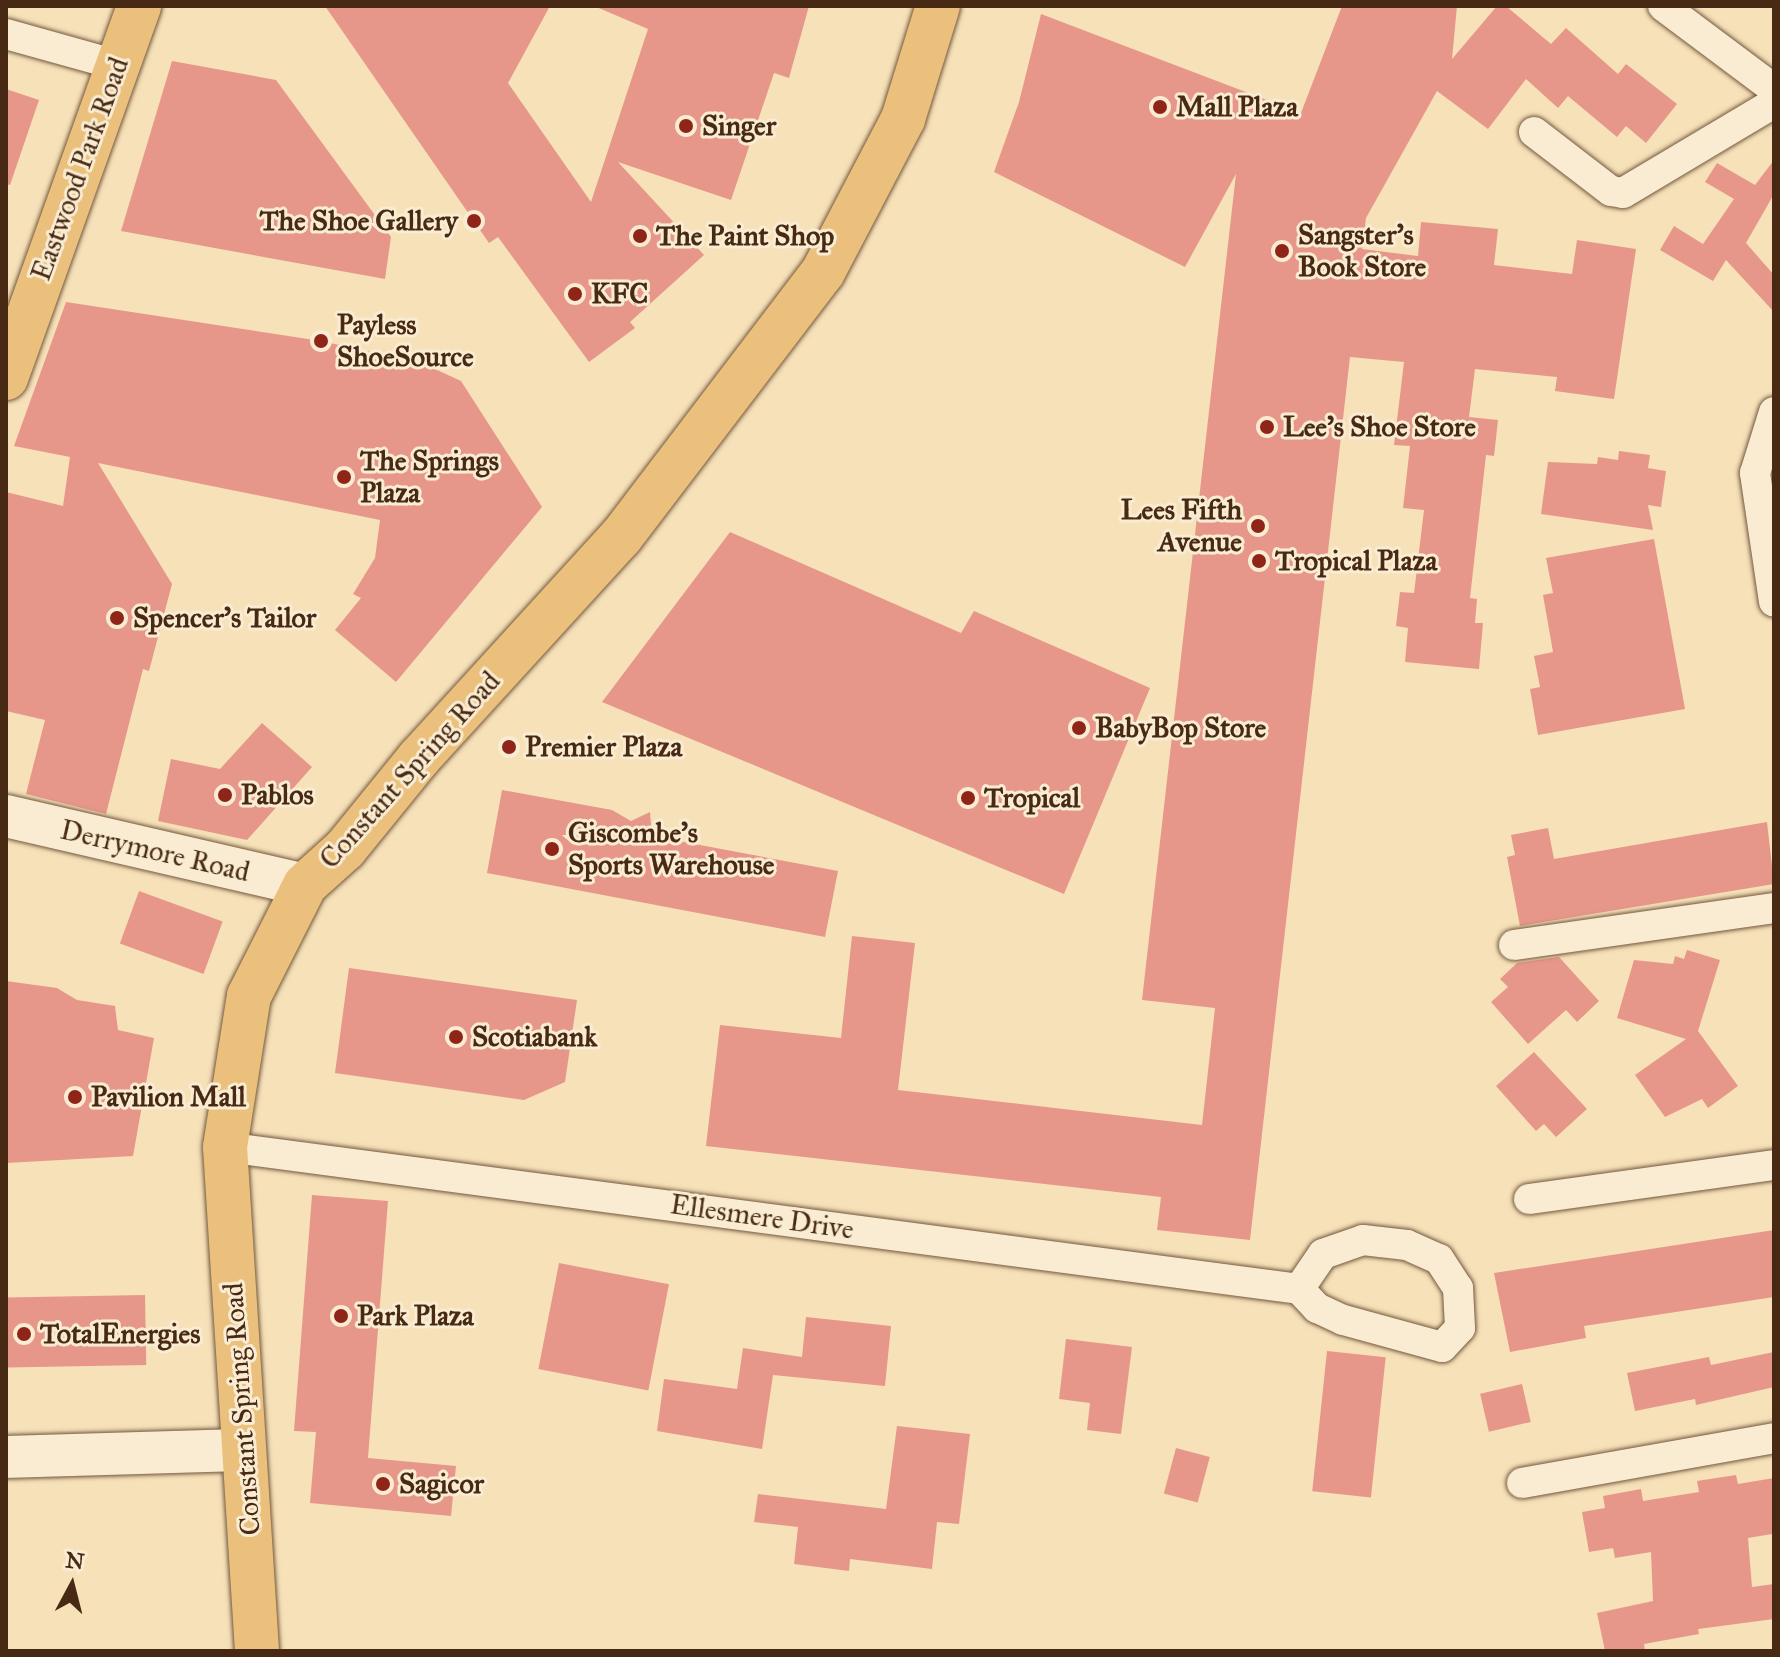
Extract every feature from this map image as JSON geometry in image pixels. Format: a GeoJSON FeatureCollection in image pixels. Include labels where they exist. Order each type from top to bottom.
{"type":"FeatureCollection","features":[{"type":"Feature","properties":{"kind":"main road","name":"Eastwood Park Road"},"geometry":{"type":"LineString","coordinates":[[8,367],[139,6]]}},
{"type":"Feature","properties":{"kind":"main road","name":"Constant Spring Road"},"geometry":{"type":"LineString","coordinates":[[257,1651],[225,1147],[249,996],[305,885],[345,849],[419,758],[621,537],[823,272],[903,119],[938,6]]}},
{"type":"Feature","properties":{"kind":"street"},"geometry":{"type":"LineString","coordinates":[[1663,6],[1774,89]]}},
{"type":"Feature","properties":{"kind":"street"},"geometry":{"type":"LineString","coordinates":[[6,34],[117,65]]}},
{"type":"Feature","properties":{"kind":"street"},"geometry":{"type":"LineString","coordinates":[[1534,132],[1611,191],[1623,193],[1774,103]]}},
{"type":"Feature","properties":{"kind":"street"},"geometry":{"type":"LineString","coordinates":[[1774,412],[1755,473],[1774,602]]}},
{"type":"Feature","properties":{"kind":"street","name":"Derrymore Road"},"geometry":{"type":"LineString","coordinates":[[6,816],[305,885]]}},
{"type":"Feature","properties":{"kind":"street"},"geometry":{"type":"LineString","coordinates":[[1514,945],[1774,908]]}},
{"type":"Feature","properties":{"kind":"street","name":"Ellesmere Drive"},"geometry":{"type":"LineString","coordinates":[[225,1147],[1299,1289]]}},
{"type":"Feature","properties":{"kind":"street"},"geometry":{"type":"LineString","coordinates":[[1529,1199],[1774,1165]]}},
{"type":"Feature","properties":{"kind":"street"},"geometry":{"type":"LineString","coordinates":[[1363,1240],[1407,1245],[1439,1259],[1458,1288],[1460,1328],[1442,1347],[1343,1320],[1317,1308],[1299,1289],[1323,1254],[1363,1240]]}},
{"type":"Feature","properties":{"kind":"street"},"geometry":{"type":"LineString","coordinates":[[1522,1483],[1774,1438]]}},
{"type":"Feature","properties":{"kind":"street"},"geometry":{"type":"LineString","coordinates":[[6,1457],[245,1450]]}},
{"type":"Feature","properties":{"kind":"building"},"geometry":{"type":"Polygon","coordinates":[[[325,6],[550,6],[508,83],[591,202],[648,29],[594,6],[809,6],[789,78],[774,73],[731,200],[618,162],[704,255],[630,322],[635,328],[589,362],[498,237],[489,243],[325,6]]]}},
{"type":"Feature","properties":{"kind":"building"},"geometry":{"type":"Polygon","coordinates":[[[1342,6],[1457,6],[1452,59],[1497,6],[1506,6],[1551,44],[1566,28],[1618,74],[1626,64],[1677,104],[1646,143],[1626,126],[1617,137],[1568,96],[1558,108],[1526,79],[1488,129],[1437,91],[1366,218],[1362,249],[1418,256],[1421,222],[1498,229],[1494,265],[1572,274],[1577,240],[1636,249],[1614,399],[1555,391],[1557,377],[1475,369],[1469,417],[1498,420],[1494,456],[1486,455],[1470,598],[1477,599],[1475,623],[1483,623],[1479,669],[1405,662],[1408,628],[1396,626],[1400,592],[1414,593],[1424,510],[1403,508],[1410,446],[1394,445],[1404,362],[1350,357],[1250,1240],[1157,1230],[1161,1197],[706,1146],[720,1025],[841,1038],[852,936],[915,943],[898,1090],[1202,1125],[1215,1008],[1142,1000],[1236,174],[1185,267],[994,172],[1019,102],[1041,14],[1301,113],[1342,6]]]}},
{"type":"Feature","properties":{"kind":"building"},"geometry":{"type":"Polygon","coordinates":[[[172,61],[276,80],[391,237],[385,279],[121,231],[172,61]]]}},
{"type":"Feature","properties":{"kind":"building"},"geometry":{"type":"Polygon","coordinates":[[[6,89],[39,100],[10,185],[6,184],[6,89]]]}},
{"type":"Feature","properties":{"kind":"building"},"geometry":{"type":"Polygon","coordinates":[[[1774,160],[1774,194],[1746,243],[1774,275],[1774,312],[1726,260],[1713,281],[1660,250],[1674,226],[1703,244],[1734,199],[1705,182],[1717,163],[1755,185],[1774,160]]]}},
{"type":"Feature","properties":{"kind":"building","name":"The Springs Plaza"},"geometry":{"type":"Polygon","coordinates":[[[66,302],[321,341],[422,363],[461,381],[542,507],[396,682],[335,630],[361,598],[353,594],[375,558],[380,520],[98,463],[172,584],[149,671],[143,669],[106,814],[26,794],[45,720],[6,711],[6,492],[63,506],[70,457],[14,446],[66,302]]]}},
{"type":"Feature","properties":{"kind":"building"},"geometry":{"type":"Polygon","coordinates":[[[1619,451],[1650,455],[1648,468],[1666,471],[1661,507],[1648,505],[1653,530],[1541,514],[1548,462],[1597,464],[1598,457],[1618,460],[1619,451]]]}},
{"type":"Feature","properties":{"kind":"building","name":"Tropical"},"geometry":{"type":"Polygon","coordinates":[[[730,532],[961,633],[974,611],[1150,688],[1064,894],[602,702],[730,532]]]}},
{"type":"Feature","properties":{"kind":"building"},"geometry":{"type":"Polygon","coordinates":[[[1654,539],[1685,709],[1538,735],[1530,689],[1540,687],[1534,656],[1553,652],[1543,595],[1553,593],[1546,558],[1654,539]]]}},
{"type":"Feature","properties":{"kind":"building","name":"Pablos"},"geometry":{"type":"Polygon","coordinates":[[[262,723],[312,767],[247,840],[158,821],[171,759],[220,769],[262,723]]]}},
{"type":"Feature","properties":{"kind":"building"},"geometry":{"type":"Polygon","coordinates":[[[502,790],[612,810],[631,821],[650,812],[652,836],[838,871],[825,937],[487,873],[502,790]]]}},
{"type":"Feature","properties":{"kind":"building"},"geometry":{"type":"Polygon","coordinates":[[[1767,822],[1774,884],[1520,926],[1507,857],[1515,855],[1511,835],[1548,828],[1554,859],[1767,822]]]}},
{"type":"Feature","properties":{"kind":"building"},"geometry":{"type":"Polygon","coordinates":[[[139,891],[223,921],[203,974],[120,944],[139,891]]]}},
{"type":"Feature","properties":{"kind":"building"},"geometry":{"type":"Polygon","coordinates":[[[1687,950],[1720,960],[1698,1031],[1738,1086],[1708,1108],[1702,1099],[1665,1117],[1635,1075],[1686,1039],[1617,1018],[1634,960],[1673,964],[1675,956],[1684,959],[1687,950]]]}},
{"type":"Feature","properties":{"kind":"building"},"geometry":{"type":"Polygon","coordinates":[[[1559,957],[1599,1001],[1577,1022],[1566,1010],[1528,1044],[1491,1002],[1508,987],[1500,979],[1517,963],[1559,957]]]}},
{"type":"Feature","properties":{"kind":"building","name":"Scotiabank"},"geometry":{"type":"Polygon","coordinates":[[[349,968],[577,1000],[565,1082],[524,1100],[335,1073],[349,968]]]}},
{"type":"Feature","properties":{"kind":"building","name":"Pavilion Mall"},"geometry":{"type":"Polygon","coordinates":[[[6,981],[57,988],[77,1000],[115,1006],[118,1030],[154,1038],[133,1156],[6,1163],[6,981]]]}},
{"type":"Feature","properties":{"kind":"building"},"geometry":{"type":"Polygon","coordinates":[[[1534,1052],[1587,1109],[1556,1137],[1544,1124],[1536,1131],[1496,1086],[1534,1052]]]}},
{"type":"Feature","properties":{"kind":"building","name":"Park Plaza"},"geometry":{"type":"Polygon","coordinates":[[[312,1195],[388,1201],[368,1458],[456,1466],[451,1516],[310,1503],[316,1432],[294,1431],[312,1195]]]}},
{"type":"Feature","properties":{"kind":"building"},"geometry":{"type":"Polygon","coordinates":[[[1774,1230],[1774,1297],[1584,1326],[1586,1338],[1510,1352],[1494,1273],[1774,1230]]]}},
{"type":"Feature","properties":{"kind":"building"},"geometry":{"type":"Polygon","coordinates":[[[559,1263],[669,1284],[648,1390],[538,1369],[559,1263]]]}},
{"type":"Feature","properties":{"kind":"building"},"geometry":{"type":"Polygon","coordinates":[[[145,1295],[146,1365],[7,1367],[6,1297],[145,1295]]]}},
{"type":"Feature","properties":{"kind":"building"},"geometry":{"type":"Polygon","coordinates":[[[806,1317],[891,1326],[885,1386],[773,1375],[762,1449],[657,1431],[664,1379],[737,1389],[743,1348],[802,1357],[806,1317]]]}},
{"type":"Feature","properties":{"kind":"building"},"geometry":{"type":"Polygon","coordinates":[[[1066,1339],[1132,1347],[1121,1434],[1087,1430],[1090,1403],[1059,1399],[1066,1339]]]}},
{"type":"Feature","properties":{"kind":"building"},"geometry":{"type":"Polygon","coordinates":[[[1327,1351],[1386,1357],[1371,1497],[1312,1491],[1327,1351]]]}},
{"type":"Feature","properties":{"kind":"building"},"geometry":{"type":"Polygon","coordinates":[[[1774,1352],[1774,1387],[1696,1405],[1695,1399],[1635,1411],[1627,1373],[1709,1357],[1711,1365],[1774,1352]]]}},
{"type":"Feature","properties":{"kind":"building"},"geometry":{"type":"Polygon","coordinates":[[[1522,1384],[1531,1422],[1489,1432],[1480,1394],[1522,1384]]]}},
{"type":"Feature","properties":{"kind":"building"},"geometry":{"type":"Polygon","coordinates":[[[897,1426],[970,1434],[959,1524],[937,1522],[932,1569],[850,1559],[849,1571],[794,1564],[798,1527],[754,1522],[758,1494],[886,1509],[897,1426]]]}},
{"type":"Feature","properties":{"kind":"building"},"geometry":{"type":"Polygon","coordinates":[[[1176,1448],[1210,1457],[1198,1502],[1164,1493],[1176,1448]]]}},
{"type":"Feature","properties":{"kind":"building"},"geometry":{"type":"Polygon","coordinates":[[[1736,1475],[1738,1484],[1774,1478],[1772,1534],[1748,1538],[1752,1587],[1774,1584],[1774,1619],[1698,1629],[1699,1634],[1644,1644],[1645,1651],[1605,1651],[1597,1613],[1653,1601],[1651,1552],[1615,1558],[1613,1548],[1589,1552],[1582,1512],[1605,1508],[1603,1496],[1641,1489],[1643,1501],[1699,1492],[1697,1481],[1736,1475]]]}},
{"type":"Feature","properties":{"kind":"place","name":"Mall Plaza"},"geometry":{"type":"Point","coordinates":[1160,107]}},
{"type":"Feature","properties":{"kind":"place","name":"Singer"},"geometry":{"type":"Point","coordinates":[686,126]}},
{"type":"Feature","properties":{"kind":"place","name":"The Shoe Gallery"},"geometry":{"type":"Point","coordinates":[474,221]}},
{"type":"Feature","properties":{"kind":"place","name":"The Paint Shop"},"geometry":{"type":"Point","coordinates":[640,236]}},
{"type":"Feature","properties":{"kind":"place","name":"Sangster's Book Store"},"geometry":{"type":"Point","coordinates":[1282,251]}},
{"type":"Feature","properties":{"kind":"place","name":"KFC"},"geometry":{"type":"Point","coordinates":[575,294]}},
{"type":"Feature","properties":{"kind":"place","name":"Payless ShoeSource"},"geometry":{"type":"Point","coordinates":[321,341]}},
{"type":"Feature","properties":{"kind":"place","name":"Lee’s Shoe Store"},"geometry":{"type":"Point","coordinates":[1267,427]}},
{"type":"Feature","properties":{"kind":"place","name":"The Springs Plaza"},"geometry":{"type":"Point","coordinates":[344,477]}},
{"type":"Feature","properties":{"kind":"place","name":"Lees Fifth Avenue"},"geometry":{"type":"Point","coordinates":[1258,526]}},
{"type":"Feature","properties":{"kind":"place","name":"Tropical Plaza"},"geometry":{"type":"Point","coordinates":[1259,561]}},
{"type":"Feature","properties":{"kind":"place","name":"Spencer's Tailor"},"geometry":{"type":"Point","coordinates":[117,618]}},
{"type":"Feature","properties":{"kind":"place","name":"BabyBop Store"},"geometry":{"type":"Point","coordinates":[1079,728]}},
{"type":"Feature","properties":{"kind":"place","name":"Premier Plaza"},"geometry":{"type":"Point","coordinates":[509,747]}},
{"type":"Feature","properties":{"kind":"place","name":"Pablos"},"geometry":{"type":"Point","coordinates":[225,795]}},
{"type":"Feature","properties":{"kind":"place","name":"Tropical"},"geometry":{"type":"Point","coordinates":[968,798]}},
{"type":"Feature","properties":{"kind":"place","name":"Giscombe's Sports Warehouse"},"geometry":{"type":"Point","coordinates":[552,849]}},
{"type":"Feature","properties":{"kind":"place","name":"Scotiabank"},"geometry":{"type":"Point","coordinates":[456,1037]}},
{"type":"Feature","properties":{"kind":"place","name":"Pavilion Mall"},"geometry":{"type":"Point","coordinates":[75,1097]}},
{"type":"Feature","properties":{"kind":"place","name":"Park Plaza"},"geometry":{"type":"Point","coordinates":[341,1316]}},
{"type":"Feature","properties":{"kind":"place","name":"TotalEnergies"},"geometry":{"type":"Point","coordinates":[24,1334]}},
{"type":"Feature","properties":{"kind":"place","name":"Sagicor"},"geometry":{"type":"Point","coordinates":[383,1484]}}]}
